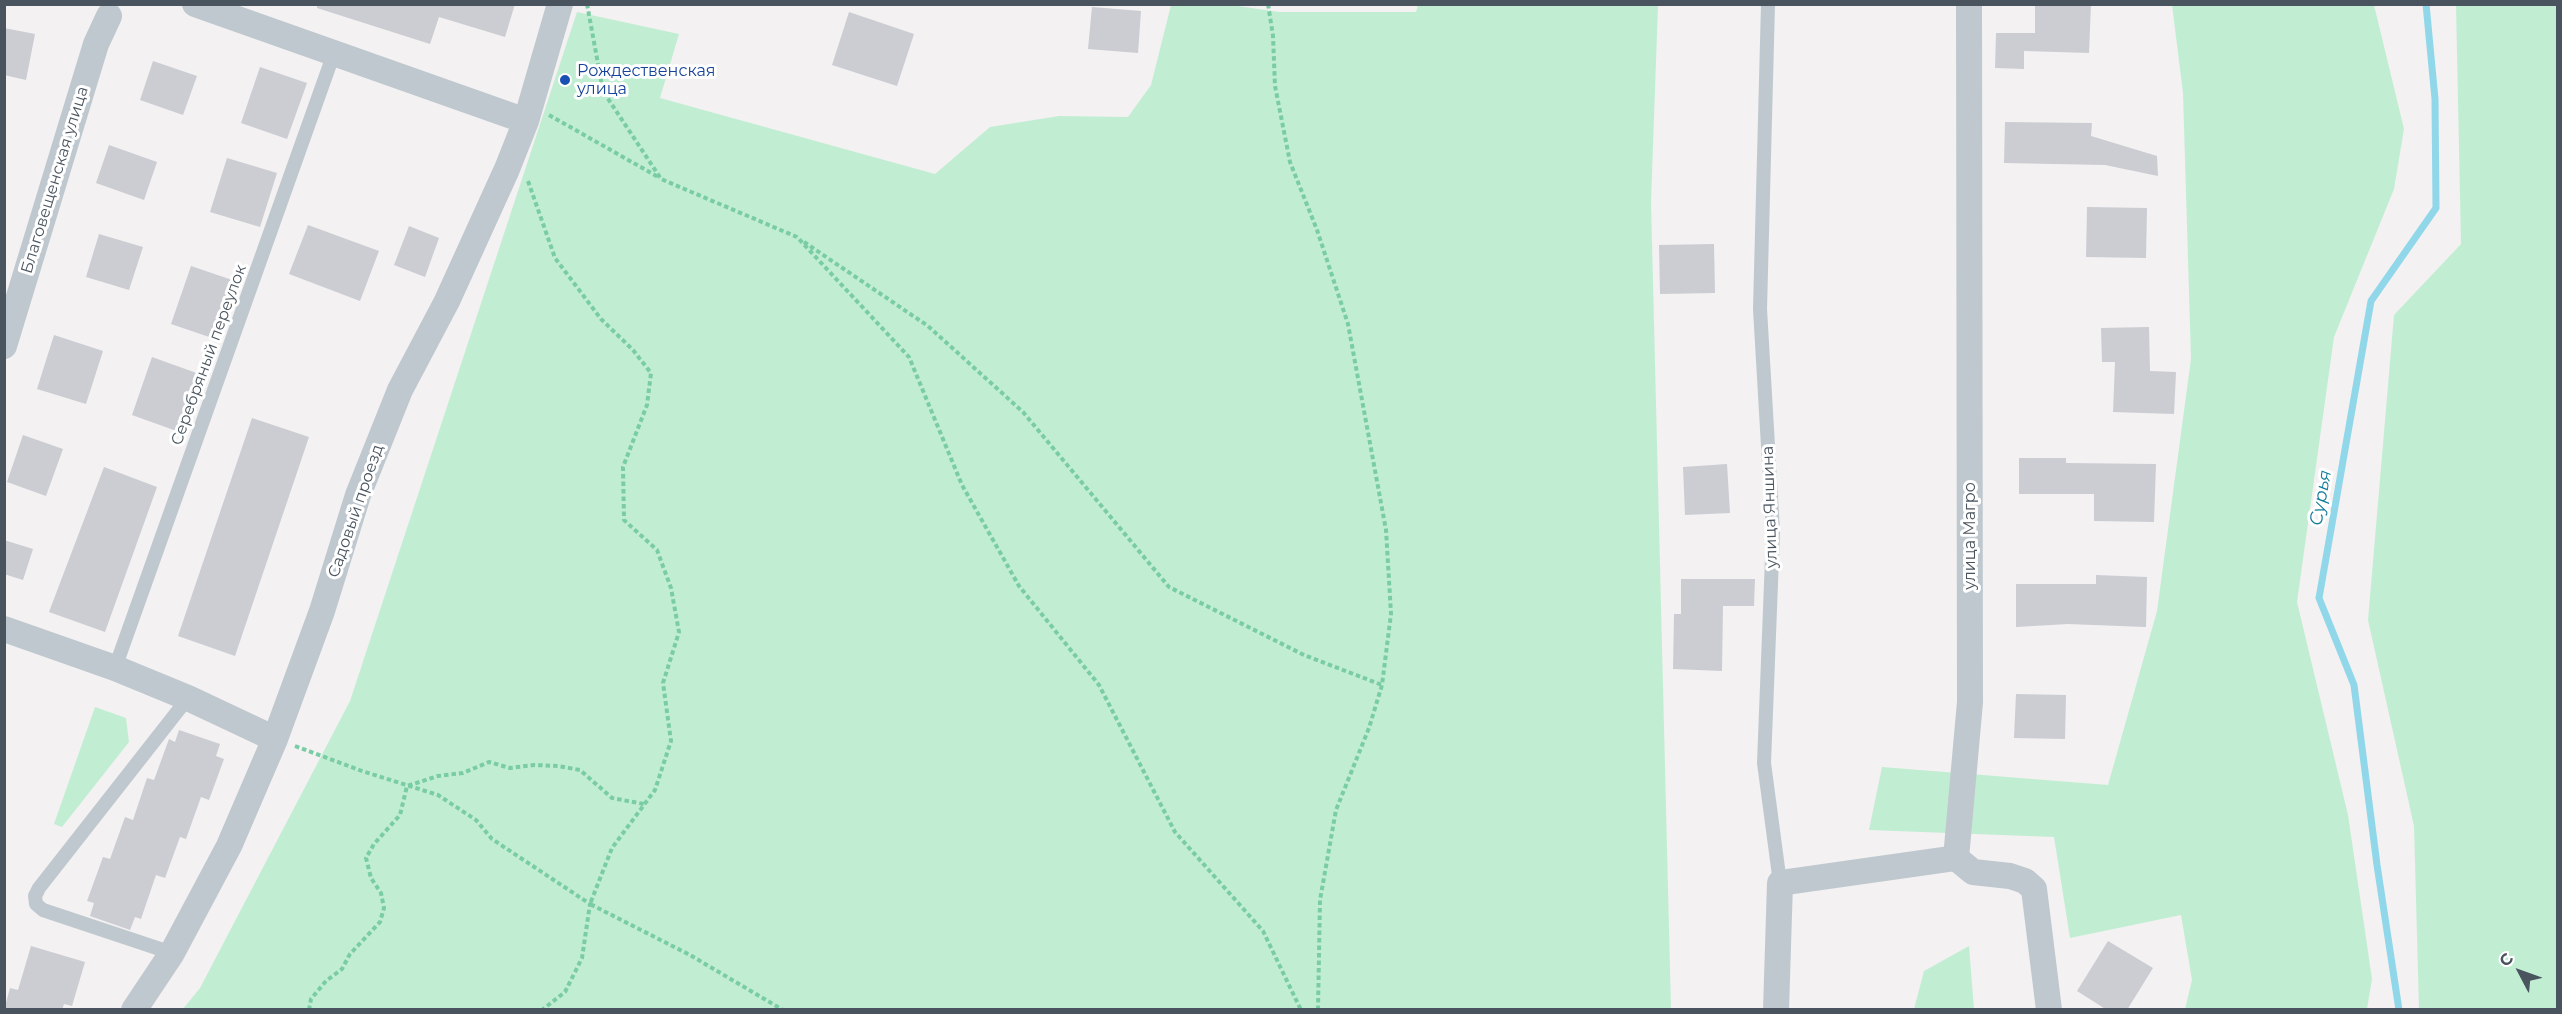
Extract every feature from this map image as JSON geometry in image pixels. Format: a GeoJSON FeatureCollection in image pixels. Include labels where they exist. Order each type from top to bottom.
{"type":"FeatureCollection","features":[{"type":"Feature","properties":{"kind":"street"},"geometry":{"type":"LineString","coordinates":[[195,4],[334,53],[528,113]]}},
{"type":"Feature","properties":{"kind":"street","name":"Садовый проезд"},"geometry":{"type":"LineString","coordinates":[[134,1010],[172,953],[229,846],[275,739],[322,611],[358,495],[400,390],[447,301],[507,169],[528,113],[560,4]]}},
{"type":"Feature","properties":{"kind":"street","name":"улица Магро"},"geometry":{"type":"LineString","coordinates":[[1956,858],[1970,702],[1969,4]]}},
{"type":"Feature","properties":{"kind":"street","name":"Благовещенская улица"},"geometry":{"type":"LineString","coordinates":[[4,346],[96,44],[109,16]]}},
{"type":"Feature","properties":{"kind":"street"},"geometry":{"type":"LineString","coordinates":[[4,629],[115,668],[188,698],[275,739]]}},
{"type":"Feature","properties":{"kind":"street"},"geometry":{"type":"LineString","coordinates":[[1780,883],[1956,858],[1973,872],[2010,876],[2025,881],[2034,889],[2049,1010]]}},
{"type":"Feature","properties":{"kind":"street","name":"улица Яншина"},"geometry":{"type":"LineString","coordinates":[[1776,1010],[1780,883]]}},
{"type":"Feature","properties":{"kind":"lane","name":"улица Яншина"},"geometry":{"type":"LineString","coordinates":[[1768,4],[1760,309],[1773,532],[1764,763],[1780,883]]}},
{"type":"Feature","properties":{"kind":"lane","name":"Серебряный переулок"},"geometry":{"type":"LineString","coordinates":[[115,668],[334,53]]}},
{"type":"Feature","properties":{"kind":"lane"},"geometry":{"type":"LineString","coordinates":[[172,953],[43,910],[36,904],[35,896],[188,698]]}},
{"type":"Feature","properties":{"kind":"path"},"geometry":{"type":"LineString","coordinates":[[587,4],[603,91],[661,179]]}},
{"type":"Feature","properties":{"kind":"path"},"geometry":{"type":"LineString","coordinates":[[1268,4],[1273,36],[1275,86],[1290,162],[1317,230],[1348,324],[1386,530],[1391,614],[1382,685],[1369,728],[1335,810],[1320,900],[1318,1010]]}},
{"type":"Feature","properties":{"kind":"path"},"geometry":{"type":"LineString","coordinates":[[528,113],[661,179],[797,237],[928,326],[1023,412],[1169,587],[1304,655],[1382,685]]}},
{"type":"Feature","properties":{"kind":"path"},"geometry":{"type":"LineString","coordinates":[[529,175],[528,185],[555,258],[601,319],[633,350],[651,372],[647,405],[624,467],[624,520],[657,550],[671,588],[679,633],[663,684],[671,741],[655,790],[612,848],[590,904],[582,958],[565,992],[542,1010]]}},
{"type":"Feature","properties":{"kind":"path"},"geometry":{"type":"LineString","coordinates":[[797,237],[909,357],[962,485],[1019,586],[1099,685],[1174,832],[1263,931],[1301,1010]]}},
{"type":"Feature","properties":{"kind":"path"},"geometry":{"type":"LineString","coordinates":[[275,739],[438,795],[476,820],[492,839],[590,904],[690,954],[783,1010]]}},
{"type":"Feature","properties":{"kind":"path"},"geometry":{"type":"LineString","coordinates":[[407,786],[438,776],[463,773],[489,762],[510,768],[534,765],[558,766],[580,770],[612,798],[644,804]]}},
{"type":"Feature","properties":{"kind":"path"},"geometry":{"type":"LineString","coordinates":[[309,1010],[311,999],[326,981],[342,969],[350,954],[380,922],[384,908],[381,893],[371,878],[366,858],[374,844],[400,814],[407,786]]}},
{"type":"Feature","properties":{"kind":"green space"},"geometry":{"type":"Polygon","coordinates":[[[1171,5],[1231,5],[1279,12],[1416,12],[1418,5],[1658,5],[1651,202],[1671,1009],[183,1009],[200,988],[350,701],[577,12],[679,34],[660,98],[935,174],[990,127],[1059,116],[1128,117],[1151,85],[1171,5]]]}},
{"type":"Feature","properties":{"kind":"green space"},"geometry":{"type":"Polygon","coordinates":[[[2172,5],[2374,5],[2404,129],[2394,189],[2334,337],[2297,602],[2348,815],[2372,979],[2367,1009],[2185,1009],[2192,980],[2181,915],[2070,938],[2054,837],[1869,830],[1882,767],[2108,785],[2157,611],[2191,359],[2183,93],[2172,5]]]}},
{"type":"Feature","properties":{"kind":"green space"},"geometry":{"type":"Polygon","coordinates":[[[2456,5],[2557,5],[2557,1009],[2419,1009],[2414,826],[2368,620],[2394,315],[2461,244],[2456,5]]]}},
{"type":"Feature","properties":{"kind":"green space"},"geometry":{"type":"Polygon","coordinates":[[[95,707],[126,718],[129,742],[62,827],[54,824],[95,707]]]}},
{"type":"Feature","properties":{"kind":"green space"},"geometry":{"type":"Polygon","coordinates":[[[1969,946],[1974,1009],[1914,1009],[1924,971],[1969,946]]]}},
{"type":"Feature","properties":{"kind":"building"},"geometry":{"type":"Polygon","coordinates":[[[317,4],[515,4],[505,37],[439,17],[430,44],[317,8],[317,4]]]}},
{"type":"Feature","properties":{"kind":"building"},"geometry":{"type":"Polygon","coordinates":[[[2035,4],[2091,4],[2089,53],[2024,51],[2024,69],[1995,68],[1996,33],[2035,33],[2035,4]]]}},
{"type":"Feature","properties":{"kind":"building"},"geometry":{"type":"Polygon","coordinates":[[[1092,7],[1141,11],[1138,53],[1088,49],[1092,7]]]}},
{"type":"Feature","properties":{"kind":"building"},"geometry":{"type":"Polygon","coordinates":[[[849,12],[914,34],[897,86],[832,65],[849,12]]]}},
{"type":"Feature","properties":{"kind":"building"},"geometry":{"type":"Polygon","coordinates":[[[4,28],[35,34],[26,80],[4,75],[4,28]]]}},
{"type":"Feature","properties":{"kind":"building"},"geometry":{"type":"Polygon","coordinates":[[[153,61],[197,76],[183,115],[140,100],[153,61]]]}},
{"type":"Feature","properties":{"kind":"building"},"geometry":{"type":"Polygon","coordinates":[[[260,67],[307,83],[287,139],[241,123],[260,67]]]}},
{"type":"Feature","properties":{"kind":"building"},"geometry":{"type":"Polygon","coordinates":[[[2005,122],[2092,123],[2091,136],[2157,156],[2158,176],[2105,165],[2004,163],[2005,122]]]}},
{"type":"Feature","properties":{"kind":"building"},"geometry":{"type":"Polygon","coordinates":[[[109,145],[157,162],[144,200],[96,183],[109,145]]]}},
{"type":"Feature","properties":{"kind":"building"},"geometry":{"type":"Polygon","coordinates":[[[227,158],[277,173],[260,227],[210,212],[227,158]]]}},
{"type":"Feature","properties":{"kind":"building"},"geometry":{"type":"Polygon","coordinates":[[[2087,207],[2147,208],[2146,258],[2086,257],[2087,207]]]}},
{"type":"Feature","properties":{"kind":"building"},"geometry":{"type":"Polygon","coordinates":[[[308,225],[379,251],[360,301],[289,274],[308,225]]]}},
{"type":"Feature","properties":{"kind":"building"},"geometry":{"type":"Polygon","coordinates":[[[409,226],[439,238],[425,277],[394,265],[409,226]]]}},
{"type":"Feature","properties":{"kind":"building"},"geometry":{"type":"Polygon","coordinates":[[[99,234],[143,247],[129,290],[86,277],[99,234]]]}},
{"type":"Feature","properties":{"kind":"building"},"geometry":{"type":"Polygon","coordinates":[[[1714,244],[1715,293],[1660,294],[1659,245],[1714,244]]]}},
{"type":"Feature","properties":{"kind":"building"},"geometry":{"type":"Polygon","coordinates":[[[191,266],[241,283],[221,341],[171,324],[191,266]]]}},
{"type":"Feature","properties":{"kind":"building"},"geometry":{"type":"Polygon","coordinates":[[[2149,327],[2150,371],[2176,372],[2174,414],[2113,412],[2115,362],[2102,362],[2101,328],[2149,327]]]}},
{"type":"Feature","properties":{"kind":"building"},"geometry":{"type":"Polygon","coordinates":[[[54,335],[103,351],[86,404],[37,389],[54,335]]]}},
{"type":"Feature","properties":{"kind":"building"},"geometry":{"type":"Polygon","coordinates":[[[152,357],[202,375],[182,433],[132,415],[152,357]]]}},
{"type":"Feature","properties":{"kind":"building"},"geometry":{"type":"Polygon","coordinates":[[[252,418],[309,437],[235,656],[178,636],[252,418]]]}},
{"type":"Feature","properties":{"kind":"building"},"geometry":{"type":"Polygon","coordinates":[[[23,435],[63,449],[46,496],[7,482],[23,435]]]}},
{"type":"Feature","properties":{"kind":"building"},"geometry":{"type":"Polygon","coordinates":[[[2019,458],[2066,458],[2066,463],[2156,464],[2154,522],[2094,521],[2094,494],[2019,494],[2019,458]]]}},
{"type":"Feature","properties":{"kind":"building"},"geometry":{"type":"Polygon","coordinates":[[[1727,464],[1730,513],[1685,515],[1683,467],[1727,464]]]}},
{"type":"Feature","properties":{"kind":"building"},"geometry":{"type":"Polygon","coordinates":[[[104,467],[157,487],[105,632],[49,612],[104,467]]]}},
{"type":"Feature","properties":{"kind":"building"},"geometry":{"type":"Polygon","coordinates":[[[4,540],[33,549],[23,580],[4,574],[4,540]]]}},
{"type":"Feature","properties":{"kind":"building"},"geometry":{"type":"Polygon","coordinates":[[[2096,575],[2147,577],[2146,627],[2068,624],[2016,627],[2016,584],[2096,584],[2096,575]]]}},
{"type":"Feature","properties":{"kind":"building"},"geometry":{"type":"Polygon","coordinates":[[[1681,579],[1755,579],[1754,606],[1723,606],[1722,671],[1673,669],[1674,614],[1681,614],[1681,579]]]}},
{"type":"Feature","properties":{"kind":"building"},"geometry":{"type":"Polygon","coordinates":[[[2016,694],[2066,695],[2065,739],[2014,738],[2016,694]]]}},
{"type":"Feature","properties":{"kind":"building"},"geometry":{"type":"Polygon","coordinates":[[[179,730],[220,744],[216,756],[224,759],[209,800],[201,797],[186,839],[180,837],[165,878],[156,875],[141,919],[135,917],[130,930],[90,916],[94,903],[87,901],[103,857],[110,859],[125,817],[133,820],[147,778],[154,780],[169,739],[175,742],[179,730]]]}},
{"type":"Feature","properties":{"kind":"building"},"geometry":{"type":"Polygon","coordinates":[[[2108,941],[2153,968],[2127,1010],[2107,1010],[2077,991],[2108,941]]]}},
{"type":"Feature","properties":{"kind":"building"},"geometry":{"type":"Polygon","coordinates":[[[31,946],[85,962],[72,1006],[64,1004],[62,1010],[4,1010],[10,988],[18,990],[31,946]]]}},
{"type":"Feature","properties":{"kind":"waterway","name":"Сурья"},"geometry":{"type":"LineString","coordinates":[[2399,1010],[2377,865],[2354,685],[2319,598],[2371,301],[2436,208],[2435,99],[2426,4]]}},
{"type":"Feature","properties":{"kind":"place","name":"Рождественская улица"},"geometry":{"type":"Point","coordinates":[565,80]}}]}
